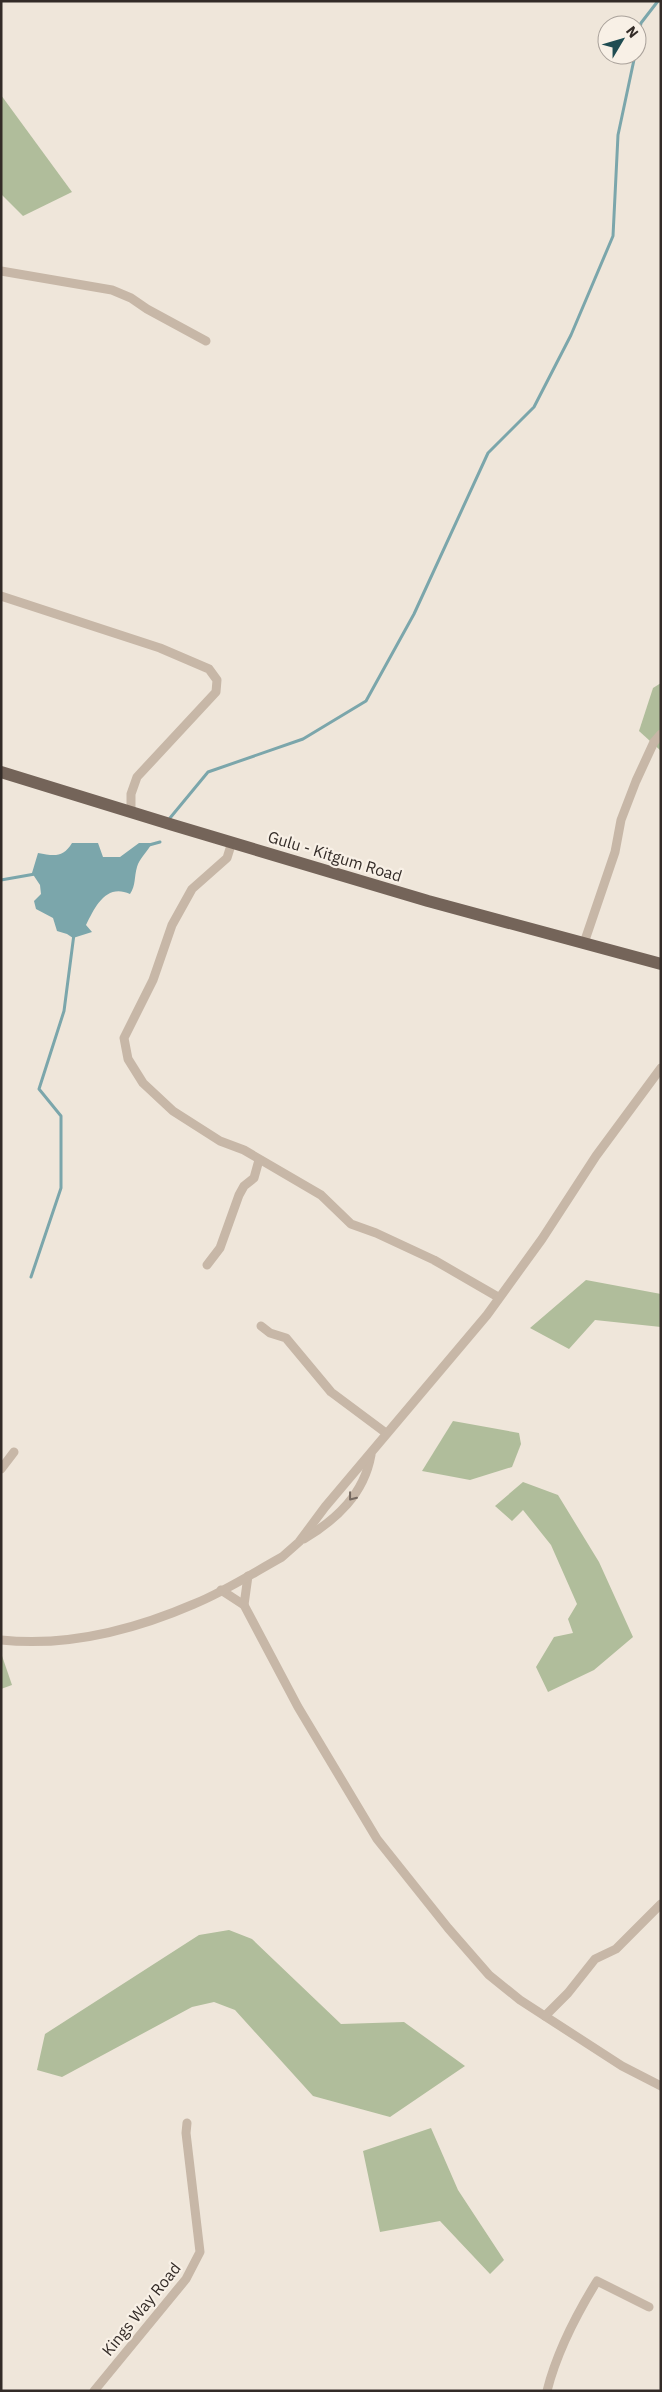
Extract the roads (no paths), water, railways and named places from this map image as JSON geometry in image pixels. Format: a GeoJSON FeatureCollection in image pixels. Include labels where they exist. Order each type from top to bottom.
{"type":"FeatureCollection","features":[{"type":"Feature","properties":{"kind":"main road","name":"Gulu - Kitgum Road"},"geometry":{"type":"LineString","coordinates":[[1,772],[131,811],[173,826],[428,901],[661,964]]}},
{"type":"Feature","properties":{"kind":"street"},"geometry":{"type":"LineString","coordinates":[[1,271],[32,274],[64,283],[112,290],[131,298],[147,309],[206,341]]}},
{"type":"Feature","properties":{"kind":"street"},"geometry":{"type":"LineString","coordinates":[[1,596],[160,648],[209,669],[217,680],[216,692],[137,777],[131,794],[131,811]]}},
{"type":"Feature","properties":{"kind":"street"},"geometry":{"type":"LineString","coordinates":[[584,942],[615,852],[621,820],[654,742],[661,734]]}},
{"type":"Feature","properties":{"kind":"street"},"geometry":{"type":"LineString","coordinates":[[232,842],[227,858],[192,889],[172,925],[153,980],[124,1038],[124,1048],[128,1059],[143,1083],[173,1111],[220,1141],[244,1150],[321,1195],[351,1224],[376,1233],[434,1260],[498,1297]]}},
{"type":"Feature","properties":{"kind":"street"},"geometry":{"type":"LineString","coordinates":[[299,1542],[325,1507],[372,1454],[386,1433],[487,1315],[498,1297],[542,1239],[596,1156],[661,1068]]}},
{"type":"Feature","properties":{"kind":"street"},"geometry":{"type":"LineString","coordinates":[[207,1265],[220,1248],[239,1195],[244,1186],[254,1178],[259,1160]]}},
{"type":"Feature","properties":{"kind":"street"},"geometry":{"type":"LineString","coordinates":[[261,1326],[270,1333],[286,1338],[331,1392],[386,1433]]}},
{"type":"Feature","properties":{"kind":"street"},"geometry":{"type":"LineString","coordinates":[[1,1469],[14,1452]]}},
{"type":"Feature","properties":{"kind":"street"},"geometry":{"type":"LineString","coordinates":[[1,1640],[43,1642],[114,1632],[196,1604],[282,1557],[299,1542],[330,1521],[348,1504],[368,1472],[372,1454]]}},
{"type":"Feature","properties":{"kind":"street"},"geometry":{"type":"LineString","coordinates":[[244,1605],[248,1576]]}},
{"type":"Feature","properties":{"kind":"street"},"geometry":{"type":"LineString","coordinates":[[221,1590],[244,1605],[298,1707],[377,1839],[448,1928],[490,1975],[520,2000],[622,2066],[661,2086]]}},
{"type":"Feature","properties":{"kind":"street"},"geometry":{"type":"LineString","coordinates":[[545,2016],[568,1993],[589,1964],[600,1956],[616,1949],[661,1904]]}},
{"type":"Feature","properties":{"kind":"street","name":"Kings Way Road"},"geometry":{"type":"LineString","coordinates":[[94,2391],[186,2280],[200,2252],[186,2133],[187,2123]]}},
{"type":"Feature","properties":{"kind":"street"},"geometry":{"type":"LineString","coordinates":[[547,2391],[554,2368],[576,2316],[597,2280],[649,2307]]}},
{"type":"Feature","properties":{"kind":"water"},"geometry":{"type":"Polygon","coordinates":[[[72,843],[98,843],[103,857],[120,857],[139,843],[152,843],[138,864],[130,894],[122,891],[108,894],[93,911],[86,925],[92,932],[73,938],[57,931],[53,918],[36,909],[34,901],[41,894],[40,885],[32,873],[38,853],[49,855],[62,854],[72,843]]]}},
{"type":"Feature","properties":{"kind":"waterway"},"geometry":{"type":"LineString","coordinates":[[647,15],[658,1]]}},
{"type":"Feature","properties":{"kind":"waterway"},"geometry":{"type":"LineString","coordinates":[[170,818],[208,772],[303,739],[366,701],[414,614],[488,453],[534,407],[571,335],[613,236],[618,135],[633,65]]}},
{"type":"Feature","properties":{"kind":"waterway"},"geometry":{"type":"LineString","coordinates":[[149,845],[160,842]]}},
{"type":"Feature","properties":{"kind":"waterway"},"geometry":{"type":"LineString","coordinates":[[1,880],[35,874]]}},
{"type":"Feature","properties":{"kind":"waterway"},"geometry":{"type":"LineString","coordinates":[[31,1277],[61,1188],[61,1116],[39,1089],[64,1011],[74,934]]}}]}
